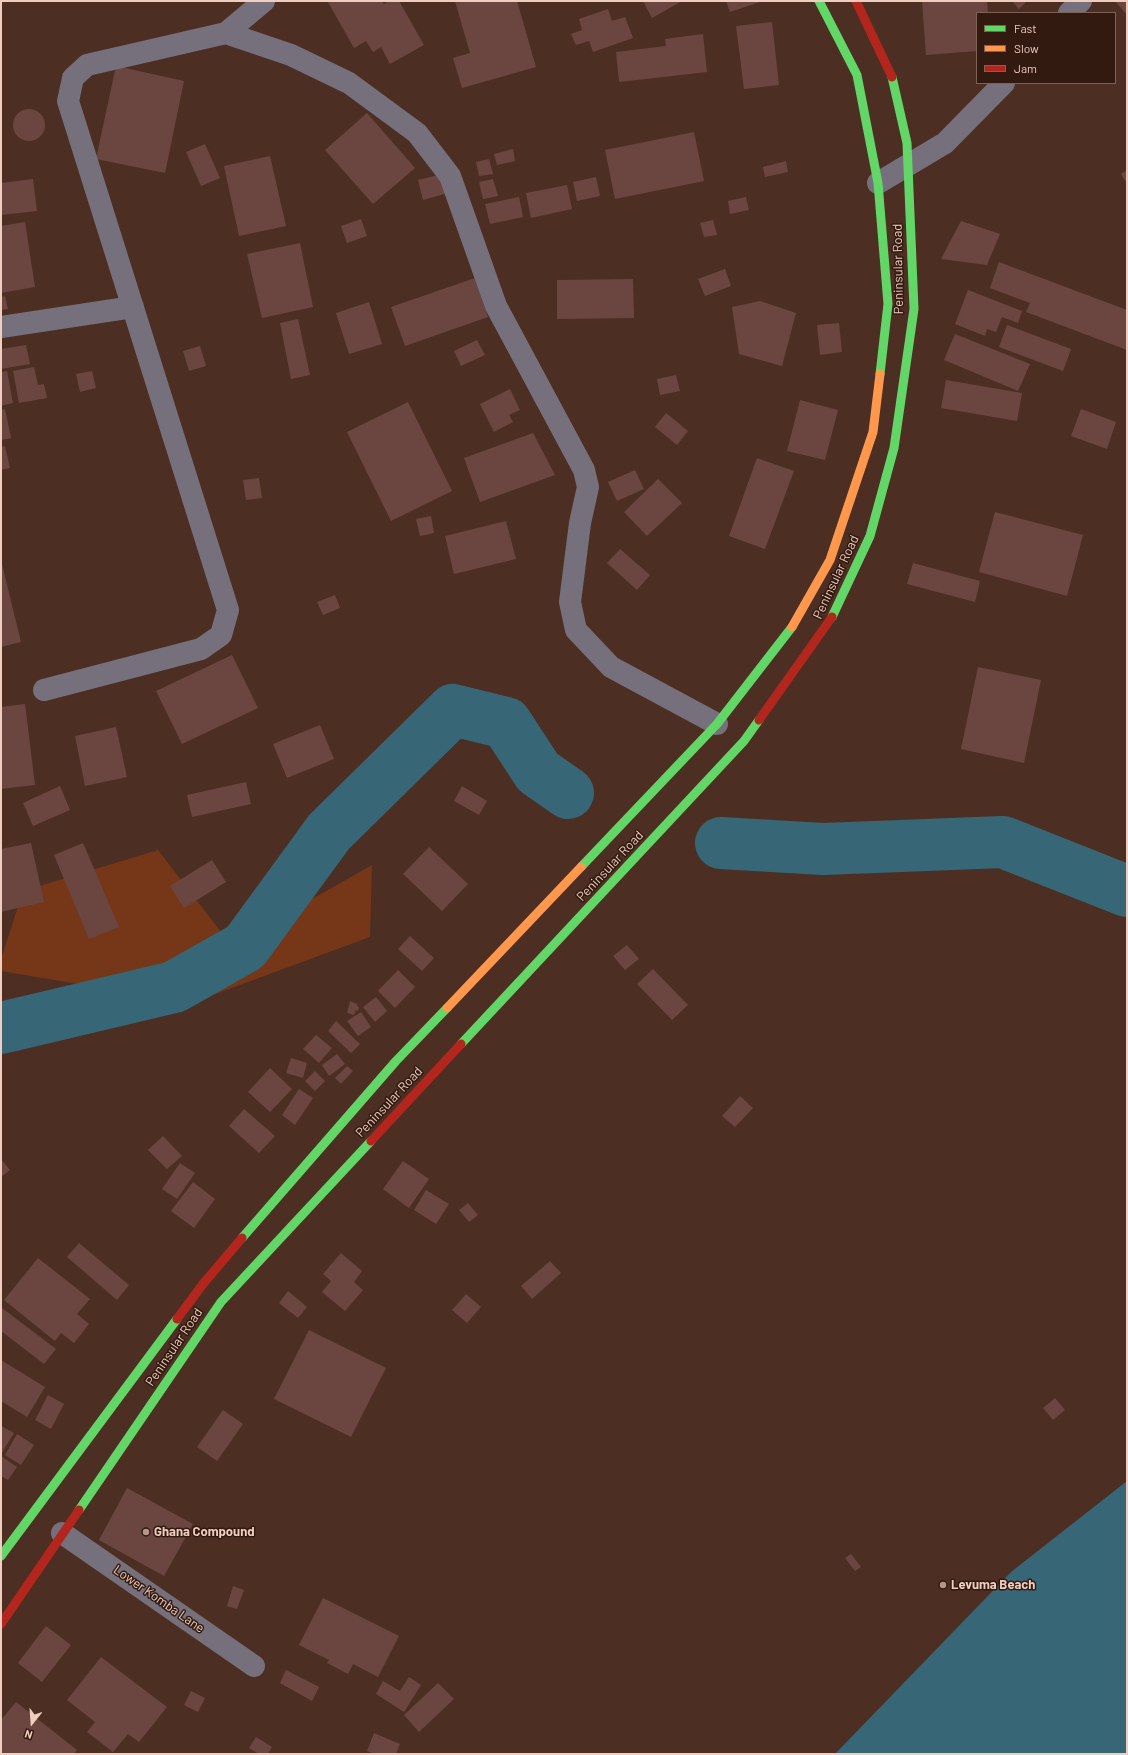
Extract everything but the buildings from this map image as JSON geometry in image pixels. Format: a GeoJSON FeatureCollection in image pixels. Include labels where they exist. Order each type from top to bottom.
{"type":"FeatureCollection","features":[{"type":"Feature","properties":{"kind":"main road","name":"Peninsular Road"},"geometry":{"type":"LineString","coordinates":[[2,1554],[203,1284],[396,1062],[717,724],[789,632],[830,560],[873,432],[888,304],[878,183],[857,75],[818,1]]}},
{"type":"Feature","properties":{"kind":"main road","name":"Peninsular Road"},"geometry":{"type":"LineString","coordinates":[[1,1624],[221,1302],[744,741],[829,624],[870,536],[894,448],[914,309],[907,143],[894,79],[856,1]]}},
{"type":"Feature","properties":{"kind":"street"},"geometry":{"type":"LineString","coordinates":[[44,690],[201,649],[221,635],[228,610],[68,101],[73,78],[87,65],[226,33],[264,1]]}},
{"type":"Feature","properties":{"kind":"street"},"geometry":{"type":"LineString","coordinates":[[1070,12],[1081,1]]}},
{"type":"Feature","properties":{"kind":"street"},"geometry":{"type":"LineString","coordinates":[[226,33],[291,55],[349,83],[417,133],[450,176],[496,306],[584,470],[588,487],[580,523],[570,602],[576,630],[611,666],[717,724]]}},
{"type":"Feature","properties":{"kind":"street"},"geometry":{"type":"LineString","coordinates":[[878,183],[945,143],[1003,84]]}},
{"type":"Feature","properties":{"kind":"street"},"geometry":{"type":"LineString","coordinates":[[1,327],[133,307]]}},
{"type":"Feature","properties":{"kind":"street","name":"Lower Komba Lane"},"geometry":{"type":"LineString","coordinates":[[62,1533],[254,1666]]}},
{"type":"Feature","properties":{"kind":"shaded area"},"geometry":{"type":"Polygon","coordinates":[[[158,850],[231,945],[372,865],[370,937],[191,1003],[1,971],[1,959],[23,891],[158,850]]]}},
{"type":"Feature","properties":{"kind":"water"},"geometry":{"type":"Polygon","coordinates":[[[1127,1481],[1127,1754],[835,1754],[1011,1572],[1127,1481]]]}},
{"type":"Feature","properties":{"kind":"waterway"},"geometry":{"type":"LineString","coordinates":[[1,1028],[174,987],[245,947],[329,832],[453,710],[506,723],[538,772],[568,793]]}},
{"type":"Feature","properties":{"kind":"waterway"},"geometry":{"type":"LineString","coordinates":[[721,843],[823,849],[1003,842],[1127,891]]}},
{"type":"Feature","properties":{"kind":"traffic: fast"},"geometry":{"type":"LineString","coordinates":[[819,1],[857,75],[878,183],[888,304],[880,374]]}},
{"type":"Feature","properties":{"kind":"traffic: fast"},"geometry":{"type":"LineString","coordinates":[[832,617],[870,536],[894,448],[914,309],[907,143],[892,77]]}},
{"type":"Feature","properties":{"kind":"traffic: fast"},"geometry":{"type":"LineString","coordinates":[[581,867],[717,724],[792,627]]}},
{"type":"Feature","properties":{"kind":"traffic: fast"},"geometry":{"type":"LineString","coordinates":[[461,1044],[744,741],[759,720]]}},
{"type":"Feature","properties":{"kind":"traffic: fast"},"geometry":{"type":"LineString","coordinates":[[242,1238],[396,1061],[447,1008]]}},
{"type":"Feature","properties":{"kind":"traffic: fast"},"geometry":{"type":"LineString","coordinates":[[79,1510],[221,1302],[371,1141]]}},
{"type":"Feature","properties":{"kind":"traffic: fast"},"geometry":{"type":"LineString","coordinates":[[1,1556],[177,1319]]}},
{"type":"Feature","properties":{"kind":"traffic: slow"},"geometry":{"type":"LineString","coordinates":[[792,627],[830,560],[873,432],[880,374]]}},
{"type":"Feature","properties":{"kind":"traffic: slow"},"geometry":{"type":"LineString","coordinates":[[447,1008],[581,867]]}},
{"type":"Feature","properties":{"kind":"traffic: jam"},"geometry":{"type":"LineString","coordinates":[[856,1],[892,77]]}},
{"type":"Feature","properties":{"kind":"traffic: jam"},"geometry":{"type":"LineString","coordinates":[[759,720],[832,617]]}},
{"type":"Feature","properties":{"kind":"traffic: jam"},"geometry":{"type":"LineString","coordinates":[[371,1141],[461,1044]]}},
{"type":"Feature","properties":{"kind":"traffic: jam"},"geometry":{"type":"LineString","coordinates":[[177,1319],[203,1284],[242,1238]]}},
{"type":"Feature","properties":{"kind":"traffic: jam"},"geometry":{"type":"LineString","coordinates":[[1,1624],[79,1510]]}},
{"type":"Feature","properties":{"kind":"place","name":"Ghana Compound"},"geometry":{"type":"Point","coordinates":[146,1532]}},
{"type":"Feature","properties":{"kind":"place","name":"Levuma Beach"},"geometry":{"type":"Point","coordinates":[943,1585]}}]}
